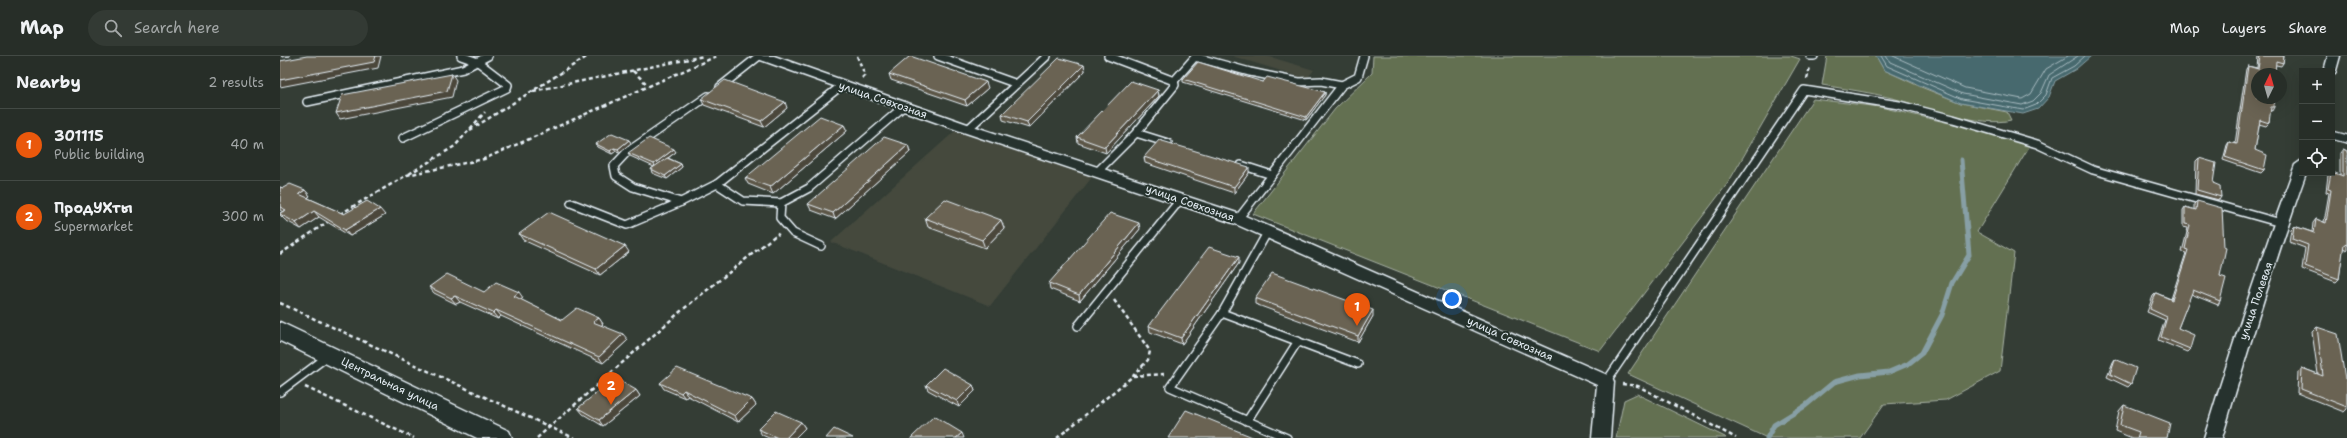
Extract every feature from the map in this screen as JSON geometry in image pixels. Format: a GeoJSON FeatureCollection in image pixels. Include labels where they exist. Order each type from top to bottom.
{"type":"FeatureCollection","features":[{"type":"Feature","properties":{"kind":"main road","name":"Центральная улица"},"geometry":{"type":"LineString","coordinates":[[280,331],[500,438]]}},
{"type":"Feature","properties":{"kind":"street","name":"улица Совхозная"},"geometry":{"type":"LineString","coordinates":[[760,56],[903,107],[1238,219],[1606,382]]}},
{"type":"Feature","properties":{"kind":"street"},"geometry":{"type":"LineString","coordinates":[[2331,68],[2334,56]]}},
{"type":"Feature","properties":{"kind":"street","name":"улица Полевая"},"geometry":{"type":"LineString","coordinates":[[2213,438],[2252,306],[2277,241],[2281,223],[2299,173]]}},
{"type":"Feature","properties":{"kind":"street"},"geometry":{"type":"LineString","coordinates":[[1601,438],[1606,382]]}},
{"type":"Feature","properties":{"kind":"lane"},"geometry":{"type":"LineString","coordinates":[[403,138],[506,88],[508,85],[478,62],[461,56]]}},
{"type":"Feature","properties":{"kind":"lane"},"geometry":{"type":"LineString","coordinates":[[307,102],[463,70],[488,56]]}},
{"type":"Feature","properties":{"kind":"lane"},"geometry":{"type":"LineString","coordinates":[[681,202],[648,193],[620,180],[614,171],[614,166],[627,152],[710,95],[760,56]]}},
{"type":"Feature","properties":{"kind":"lane"},"geometry":{"type":"LineString","coordinates":[[938,56],[1017,84]]}},
{"type":"Feature","properties":{"kind":"lane"},"geometry":{"type":"LineString","coordinates":[[968,129],[1047,56]]}},
{"type":"Feature","properties":{"kind":"lane"},"geometry":{"type":"LineString","coordinates":[[1108,56],[1174,81]]}},
{"type":"Feature","properties":{"kind":"lane"},"geometry":{"type":"LineString","coordinates":[[1098,171],[1136,133],[1175,85],[1174,81],[1196,56],[1250,72],[1299,82],[1321,80],[1342,85]]}},
{"type":"Feature","properties":{"kind":"lane"},"geometry":{"type":"LineString","coordinates":[[1238,219],[1342,85],[1358,77],[1364,56]]}},
{"type":"Feature","properties":{"kind":"lane"},"geometry":{"type":"LineString","coordinates":[[571,203],[627,225],[681,202],[718,184],[845,87]]}},
{"type":"Feature","properties":{"kind":"lane"},"geometry":{"type":"LineString","coordinates":[[1606,382],[1804,90],[1899,105],[1953,119],[2037,144],[2093,170],[2281,223]]}},
{"type":"Feature","properties":{"kind":"lane"},"geometry":{"type":"LineString","coordinates":[[718,184],[743,201],[781,203],[809,188],[903,107]]}},
{"type":"Feature","properties":{"kind":"lane"},"geometry":{"type":"LineString","coordinates":[[1136,133],[1174,144]]}},
{"type":"Feature","properties":{"kind":"lane"},"geometry":{"type":"LineString","coordinates":[[2335,136],[2347,139]]}},
{"type":"Feature","properties":{"kind":"lane"},"geometry":{"type":"LineString","coordinates":[[1234,163],[1272,175]]}},
{"type":"Feature","properties":{"kind":"lane"},"geometry":{"type":"LineString","coordinates":[[1078,326],[1106,289],[1180,200]]}},
{"type":"Feature","properties":{"kind":"lane"},"geometry":{"type":"LineString","coordinates":[[781,203],[780,218],[795,233],[821,246]]}},
{"type":"Feature","properties":{"kind":"lane"},"geometry":{"type":"LineString","coordinates":[[1268,231],[1222,313],[1170,387],[1286,438]]}},
{"type":"Feature","properties":{"kind":"lane"},"geometry":{"type":"LineString","coordinates":[[1222,313],[1358,364]]}},
{"type":"Feature","properties":{"kind":"lane"},"geometry":{"type":"LineString","coordinates":[[1247,421],[1298,341]]}},
{"type":"Feature","properties":{"kind":"lane"},"geometry":{"type":"LineString","coordinates":[[280,392],[330,355]]}},
{"type":"Feature","properties":{"kind":"path"},"geometry":{"type":"LineString","coordinates":[[470,130],[588,56]]}},
{"type":"Feature","properties":{"kind":"path"},"geometry":{"type":"LineString","coordinates":[[532,91],[704,56]]}},
{"type":"Feature","properties":{"kind":"path"},"geometry":{"type":"LineString","coordinates":[[407,175],[484,159],[717,56]]}},
{"type":"Feature","properties":{"kind":"path"},"geometry":{"type":"LineString","coordinates":[[845,87],[865,75],[857,56]]}},
{"type":"Feature","properties":{"kind":"path"},"geometry":{"type":"LineString","coordinates":[[1804,90],[1812,56]]}},
{"type":"Feature","properties":{"kind":"path"},"geometry":{"type":"LineString","coordinates":[[633,70],[649,86]]}},
{"type":"Feature","properties":{"kind":"path"},"geometry":{"type":"LineString","coordinates":[[337,216],[437,158],[467,134]]}},
{"type":"Feature","properties":{"kind":"path"},"geometry":{"type":"LineString","coordinates":[[280,254],[331,220]]}},
{"type":"Feature","properties":{"kind":"path"},"geometry":{"type":"LineString","coordinates":[[537,438],[681,311],[777,234],[783,237],[795,233]]}},
{"type":"Feature","properties":{"kind":"path"},"geometry":{"type":"LineString","coordinates":[[1057,438],[1133,376],[1148,360],[1150,351],[1106,289]]}},
{"type":"Feature","properties":{"kind":"path"},"geometry":{"type":"LineString","coordinates":[[280,303],[574,438]]}},
{"type":"Feature","properties":{"kind":"path"},"geometry":{"type":"LineString","coordinates":[[1133,376],[1180,373]]}},
{"type":"Feature","properties":{"kind":"path"},"geometry":{"type":"LineString","coordinates":[[1606,382],[1638,386],[1736,438]]}},
{"type":"Feature","properties":{"kind":"path"},"geometry":{"type":"LineString","coordinates":[[302,385],[414,438]]}},
{"type":"Feature","properties":{"kind":"shaded area"},"geometry":{"type":"Polygon","coordinates":[[[1232,56],[1267,56],[1314,70],[1307,79],[1232,56]]]}},
{"type":"Feature","properties":{"kind":"shaded area"},"geometry":{"type":"Polygon","coordinates":[[[955,131],[1093,176],[990,306],[831,242],[955,131]]]}},
{"type":"Feature","properties":{"kind":"green space"},"geometry":{"type":"Polygon","coordinates":[[[1373,56],[1791,56],[1800,59],[1728,183],[1600,351],[1253,214],[1335,109],[1372,73],[1373,56]]]}},
{"type":"Feature","properties":{"kind":"green space"},"geometry":{"type":"Polygon","coordinates":[[[1827,56],[1876,56],[1884,70],[1961,103],[2007,112],[2011,120],[1999,122],[1969,119],[1935,111],[1892,98],[1822,85],[1827,56]]]}},
{"type":"Feature","properties":{"kind":"green space"},"geometry":{"type":"Polygon","coordinates":[[[1813,99],[1880,107],[2032,142],[1977,232],[2014,253],[2000,371],[1946,400],[1884,404],[1860,438],[1767,438],[1628,374],[1813,99]]]}},
{"type":"Feature","properties":{"kind":"green space"},"geometry":{"type":"Polygon","coordinates":[[[1637,394],[1726,438],[1616,438],[1624,400],[1637,394]]]}},
{"type":"Feature","properties":{"kind":"water"},"geometry":{"type":"Polygon","coordinates":[[[1876,56],[2091,56],[2076,69],[2055,81],[2049,97],[2038,109],[2023,114],[1961,103],[1884,70],[1876,56]]]}},
{"type":"Feature","properties":{"kind":"building"},"geometry":{"type":"Polygon","coordinates":[[[307,56],[376,56],[374,62],[280,80],[280,61],[307,56]]]}},
{"type":"Feature","properties":{"kind":"building"},"geometry":{"type":"Polygon","coordinates":[[[910,56],[986,82],[965,100],[889,74],[910,56]]]}},
{"type":"Feature","properties":{"kind":"building"},"geometry":{"type":"Polygon","coordinates":[[[2260,56],[2284,56],[2283,63],[2276,61],[2275,68],[2258,68],[2260,56]]]}},
{"type":"Feature","properties":{"kind":"building"},"geometry":{"type":"Polygon","coordinates":[[[1059,58],[1084,65],[1027,122],[1002,114],[1059,58]]]}},
{"type":"Feature","properties":{"kind":"building"},"geometry":{"type":"Polygon","coordinates":[[[1198,62],[1263,82],[1267,77],[1325,92],[1306,117],[1183,79],[1198,62]]]}},
{"type":"Feature","properties":{"kind":"building"},"geometry":{"type":"Polygon","coordinates":[[[2248,66],[2255,68],[2251,68],[2251,104],[2274,104],[2274,107],[2271,107],[2269,123],[2260,120],[2255,150],[2267,155],[2264,170],[2225,157],[2229,142],[2237,144],[2248,66]]]}},
{"type":"Feature","properties":{"kind":"building"},"geometry":{"type":"Polygon","coordinates":[[[452,74],[447,91],[336,113],[342,95],[452,74]]]}},
{"type":"Feature","properties":{"kind":"building"},"geometry":{"type":"Polygon","coordinates":[[[725,80],[785,102],[761,121],[701,99],[725,80]]]}},
{"type":"Feature","properties":{"kind":"building"},"geometry":{"type":"Polygon","coordinates":[[[1131,81],[1158,90],[1105,147],[1077,137],[1131,81]]]}},
{"type":"Feature","properties":{"kind":"building"},"geometry":{"type":"Polygon","coordinates":[[[820,116],[844,125],[770,187],[745,178],[820,116]]]}},
{"type":"Feature","properties":{"kind":"building"},"geometry":{"type":"Polygon","coordinates":[[[612,133],[629,140],[618,149],[614,148],[610,151],[596,144],[612,133]]]}},
{"type":"Feature","properties":{"kind":"building"},"geometry":{"type":"Polygon","coordinates":[[[884,137],[908,145],[833,213],[808,204],[884,137]]]}},
{"type":"Feature","properties":{"kind":"building"},"geometry":{"type":"Polygon","coordinates":[[[649,138],[674,149],[654,164],[628,153],[649,138]]]}},
{"type":"Feature","properties":{"kind":"building"},"geometry":{"type":"Polygon","coordinates":[[[1159,140],[1249,167],[1234,187],[1144,157],[1159,140]]]}},
{"type":"Feature","properties":{"kind":"building"},"geometry":{"type":"Polygon","coordinates":[[[2343,149],[2347,151],[2347,245],[2344,244],[2339,279],[2305,266],[2308,245],[2292,239],[2294,226],[2314,233],[2316,219],[2326,223],[2331,190],[2328,189],[2330,176],[2335,176],[2335,173],[2343,176],[2343,149]]]}},
{"type":"Feature","properties":{"kind":"building"},"geometry":{"type":"Polygon","coordinates":[[[667,158],[681,164],[665,176],[651,169],[667,158]]]}},
{"type":"Feature","properties":{"kind":"building"},"geometry":{"type":"Polygon","coordinates":[[[2199,158],[2216,163],[2213,183],[2220,186],[2221,197],[2197,190],[2199,158]]]}},
{"type":"Feature","properties":{"kind":"building"},"geometry":{"type":"Polygon","coordinates":[[[290,184],[305,190],[299,194],[344,214],[367,201],[380,209],[345,230],[314,211],[296,223],[280,214],[286,210],[280,207],[280,187],[283,188],[290,184]]]}},
{"type":"Feature","properties":{"kind":"building"},"geometry":{"type":"Polygon","coordinates":[[[945,199],[1001,220],[982,240],[925,218],[945,199]]]}},
{"type":"Feature","properties":{"kind":"building"},"geometry":{"type":"Polygon","coordinates":[[[2197,201],[2222,208],[2224,247],[2226,248],[2220,276],[2226,278],[2220,301],[2193,290],[2178,328],[2194,335],[2190,349],[2161,337],[2167,317],[2150,309],[2156,293],[2172,300],[2188,250],[2185,249],[2190,225],[2185,224],[2185,207],[2196,210],[2197,201]]]}},
{"type":"Feature","properties":{"kind":"building"},"geometry":{"type":"Polygon","coordinates":[[[549,212],[625,246],[596,269],[519,234],[549,212]]]}},
{"type":"Feature","properties":{"kind":"building"},"geometry":{"type":"Polygon","coordinates":[[[1110,213],[1139,223],[1079,295],[1049,283],[1110,213]]]}},
{"type":"Feature","properties":{"kind":"building"},"geometry":{"type":"Polygon","coordinates":[[[1209,247],[1239,257],[1181,338],[1149,326],[1209,247]]]}},
{"type":"Feature","properties":{"kind":"building"},"geometry":{"type":"Polygon","coordinates":[[[1272,273],[1373,310],[1358,336],[1255,298],[1272,273]]]}},
{"type":"Feature","properties":{"kind":"building"},"geometry":{"type":"Polygon","coordinates":[[[447,274],[484,292],[496,282],[519,292],[514,296],[562,320],[577,308],[599,318],[593,322],[623,334],[599,357],[496,310],[493,313],[455,296],[451,298],[429,287],[447,274]]]}},
{"type":"Feature","properties":{"kind":"building"},"geometry":{"type":"Polygon","coordinates":[[[2317,327],[2338,334],[2345,379],[2347,380],[2347,407],[2301,389],[2302,368],[2323,376],[2317,327]]]}},
{"type":"Feature","properties":{"kind":"building"},"geometry":{"type":"Polygon","coordinates":[[[2115,359],[2136,368],[2131,384],[2110,374],[2115,359]]]}},
{"type":"Feature","properties":{"kind":"building"},"geometry":{"type":"Polygon","coordinates":[[[677,368],[752,399],[735,416],[684,390],[681,393],[660,383],[677,368]]]}},
{"type":"Feature","properties":{"kind":"building"},"geometry":{"type":"Polygon","coordinates":[[[943,368],[973,385],[957,401],[926,385],[943,368]]]}},
{"type":"Feature","properties":{"kind":"building"},"geometry":{"type":"Polygon","coordinates":[[[615,378],[636,390],[599,420],[578,408],[615,378]]]}},
{"type":"Feature","properties":{"kind":"building"},"geometry":{"type":"Polygon","coordinates":[[[2124,405],[2170,423],[2167,438],[2137,438],[2139,432],[2120,425],[2124,405]]]}},
{"type":"Feature","properties":{"kind":"building"},"geometry":{"type":"Polygon","coordinates":[[[1186,410],[1255,438],[1168,438],[1186,410]]]}},
{"type":"Feature","properties":{"kind":"building"},"geometry":{"type":"Polygon","coordinates":[[[776,411],[801,422],[786,438],[778,438],[758,429],[776,411]]]}},
{"type":"Feature","properties":{"kind":"building"},"geometry":{"type":"Polygon","coordinates":[[[934,416],[962,433],[956,438],[911,438],[934,416]]]}},
{"type":"Feature","properties":{"kind":"building"},"geometry":{"type":"Polygon","coordinates":[[[834,429],[853,438],[826,438],[834,429]]]}},
{"type":"Feature","properties":{"kind":"waterway"},"geometry":{"type":"LineString","coordinates":[[1767,438],[1774,425],[1805,406],[1834,382],[1860,375],[1889,372],[1908,364],[1922,353],[1942,315],[1952,283],[1969,255],[1961,160]]}},
{"type":"Feature","properties":{"kind":"place","name":"301115"},"geometry":{"type":"Point","coordinates":[1357,326]}},
{"type":"Feature","properties":{"kind":"place","name":"ПродУХты"},"geometry":{"type":"Point","coordinates":[611,405]}}]}
